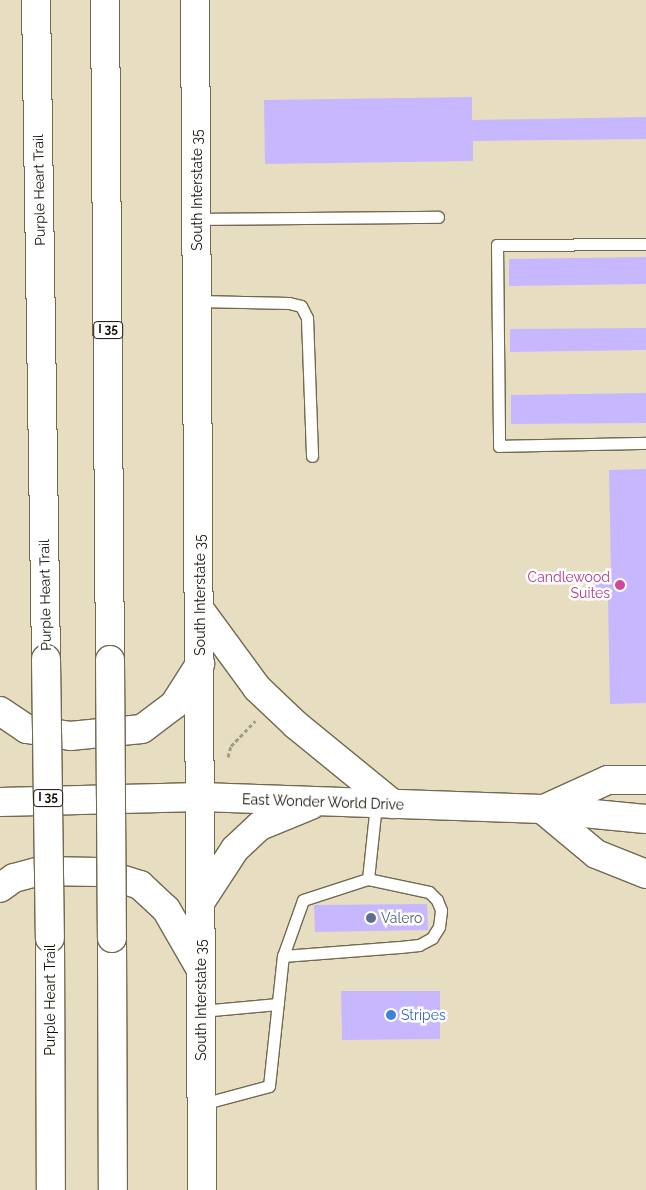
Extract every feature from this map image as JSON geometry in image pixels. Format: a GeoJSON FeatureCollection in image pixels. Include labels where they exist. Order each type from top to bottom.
{"type":"FeatureCollection","features":[{"type":"Feature","properties":{"kind":"main road","name":"Purple Heart Trail"},"geometry":{"type":"LineString","coordinates":[[36,0],[50,938],[51,1190]]}},
{"type":"Feature","properties":{"kind":"main road","name":"I 35"},"geometry":{"type":"LineString","coordinates":[[105,0],[113,1190]]}},
{"type":"Feature","properties":{"kind":"main road","name":"South Interstate 35"},"geometry":{"type":"LineString","coordinates":[[195,0],[198,219],[202,1190]]}},
{"type":"Feature","properties":{"kind":"main road"},"geometry":{"type":"LineString","coordinates":[[200,610],[257,688],[384,804]]}},
{"type":"Feature","properties":{"kind":"main road"},"geometry":{"type":"LineString","coordinates":[[0,711],[26,729],[70,736],[142,729],[174,705],[200,664]]}},
{"type":"Feature","properties":{"kind":"main road"},"geometry":{"type":"LineString","coordinates":[[646,780],[608,780],[542,809],[596,854],[646,874]]}},
{"type":"Feature","properties":{"kind":"main road","name":"East Wonder World Drive"},"geometry":{"type":"LineString","coordinates":[[0,802],[201,797],[317,803],[542,809],[646,819]]}},
{"type":"Feature","properties":{"kind":"main road"},"geometry":{"type":"LineString","coordinates":[[201,901],[235,848],[260,826],[317,803]]}},
{"type":"Feature","properties":{"kind":"main road"},"geometry":{"type":"LineString","coordinates":[[0,888],[14,878],[41,871],[99,872],[140,885],[166,909],[201,969]]}},
{"type":"Feature","properties":{"kind":"lane"},"geometry":{"type":"LineString","coordinates":[[198,219],[438,217]]}},
{"type":"Feature","properties":{"kind":"lane"},"geometry":{"type":"LineString","coordinates":[[646,244],[497,245],[499,446],[646,443]]}},
{"type":"Feature","properties":{"kind":"lane"},"geometry":{"type":"LineString","coordinates":[[198,301],[289,303],[302,306],[307,318],[312,456]]}},
{"type":"Feature","properties":{"kind":"lane"},"geometry":{"type":"LineString","coordinates":[[368,879],[384,804]]}},
{"type":"Feature","properties":{"kind":"lane"},"geometry":{"type":"LineString","coordinates":[[202,1104],[269,1086],[283,956],[303,900],[368,879],[429,892],[437,900],[441,910],[439,927],[432,938],[410,946],[283,956]]}},
{"type":"Feature","properties":{"kind":"lane"},"geometry":{"type":"LineString","coordinates":[[201,1011],[278,1004]]}},
{"type":"Feature","properties":{"kind":"path"},"geometry":{"type":"LineString","coordinates":[[228,757],[231,746],[259,717]]}},
{"type":"Feature","properties":{"kind":"building"},"geometry":{"type":"Polygon","coordinates":[[[472,97],[472,120],[646,117],[646,139],[473,141],[473,161],[265,164],[264,100],[472,97]]]}},
{"type":"Feature","properties":{"kind":"building"},"geometry":{"type":"Polygon","coordinates":[[[646,257],[646,284],[509,286],[509,259],[646,257]]]}},
{"type":"Feature","properties":{"kind":"building"},"geometry":{"type":"Polygon","coordinates":[[[646,328],[646,350],[510,352],[510,329],[646,328]]]}},
{"type":"Feature","properties":{"kind":"building"},"geometry":{"type":"Polygon","coordinates":[[[646,393],[646,423],[511,424],[511,395],[646,393]]]}},
{"type":"Feature","properties":{"kind":"building","name":"Candlewood Suites"},"geometry":{"type":"Polygon","coordinates":[[[646,469],[646,703],[610,704],[608,597],[595,597],[594,574],[611,573],[609,470],[646,469]]]}},
{"type":"Feature","properties":{"kind":"building","name":"Valero"},"geometry":{"type":"Polygon","coordinates":[[[427,904],[428,930],[315,932],[314,905],[427,904]]]}},
{"type":"Feature","properties":{"kind":"building","name":"Stripes"},"geometry":{"type":"Polygon","coordinates":[[[341,991],[440,991],[440,1039],[342,1040],[341,991]]]}},
{"type":"Feature","properties":{"kind":"place","name":"Candlewood Suites"},"geometry":{"type":"Point","coordinates":[620,585]}},
{"type":"Feature","properties":{"kind":"place","name":"Valero"},"geometry":{"type":"Point","coordinates":[371,918]}},
{"type":"Feature","properties":{"kind":"place","name":"Stripes"},"geometry":{"type":"Point","coordinates":[391,1015]}}]}
